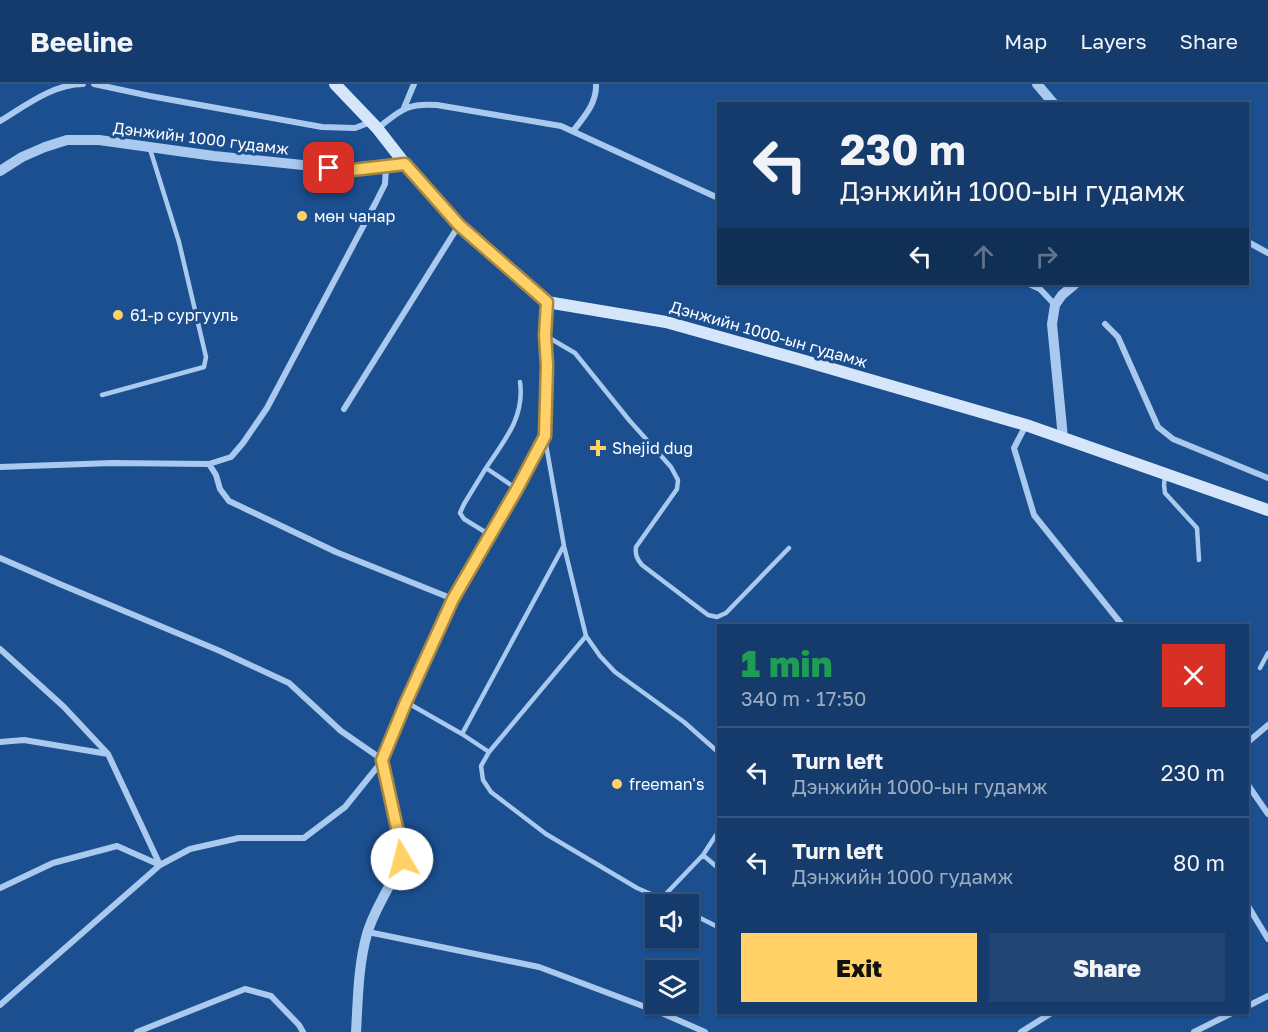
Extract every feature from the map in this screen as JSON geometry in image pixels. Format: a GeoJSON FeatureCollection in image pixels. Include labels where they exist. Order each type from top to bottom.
{"type":"FeatureCollection","features":[{"type":"Feature","properties":{"kind":"main road"},"geometry":{"type":"LineString","coordinates":[[335,84],[374,125],[459,225],[547,302]]}},
{"type":"Feature","properties":{"kind":"main road","name":"Дэнжийн 1000-ын гудамж"},"geometry":{"type":"LineString","coordinates":[[547,302],[666,322],[1026,425],[1268,510]]}},
{"type":"Feature","properties":{"kind":"street"},"geometry":{"type":"LineString","coordinates":[[0,121],[45,94],[71,84],[83,84]]}},
{"type":"Feature","properties":{"kind":"street"},"geometry":{"type":"LineString","coordinates":[[94,84],[322,127],[355,128],[374,125],[415,104],[437,105],[561,126],[717,196]]}},
{"type":"Feature","properties":{"kind":"street"},"geometry":{"type":"LineString","coordinates":[[404,108],[414,84]]}},
{"type":"Feature","properties":{"kind":"street"},"geometry":{"type":"LineString","coordinates":[[573,131],[591,106],[596,84]]}},
{"type":"Feature","properties":{"kind":"street"},"geometry":{"type":"LineString","coordinates":[[1037,84],[1052,102]]}},
{"type":"Feature","properties":{"kind":"street","name":"Дэнжийн 1000 гудамж"},"geometry":{"type":"LineString","coordinates":[[0,171],[22,157],[67,140],[99,140],[214,156],[352,170],[405,164]]}},
{"type":"Feature","properties":{"kind":"street"},"geometry":{"type":"LineString","coordinates":[[0,467],[112,463],[209,464],[231,457],[267,408],[385,184],[386,167]]}},
{"type":"Feature","properties":{"kind":"street"},"geometry":{"type":"LineString","coordinates":[[344,409],[459,225]]}},
{"type":"Feature","properties":{"kind":"street"},"geometry":{"type":"LineString","coordinates":[[1249,243],[1268,253]]}},
{"type":"Feature","properties":{"kind":"street"},"geometry":{"type":"LineString","coordinates":[[1031,285],[1040,290],[1055,305]]}},
{"type":"Feature","properties":{"kind":"street"},"geometry":{"type":"LineString","coordinates":[[1063,438],[1052,324],[1055,305],[1074,285]]}},
{"type":"Feature","properties":{"kind":"street"},"geometry":{"type":"LineString","coordinates":[[0,1005],[160,865],[190,849],[239,838],[304,838],[345,807],[382,760],[453,599],[545,436],[547,302]]}},
{"type":"Feature","properties":{"kind":"street"},"geometry":{"type":"LineString","coordinates":[[1105,324],[1118,337],[1158,427],[1173,439],[1268,478]]}},
{"type":"Feature","properties":{"kind":"street"},"geometry":{"type":"LineString","coordinates":[[1026,425],[1014,448],[1034,515],[1121,624]]}},
{"type":"Feature","properties":{"kind":"street"},"geometry":{"type":"LineString","coordinates":[[209,464],[216,475],[220,489],[230,501],[336,552],[453,599]]}},
{"type":"Feature","properties":{"kind":"street"},"geometry":{"type":"LineString","coordinates":[[0,558],[289,683],[341,731],[382,760],[402,859],[368,932],[360,964],[356,1032]]}},
{"type":"Feature","properties":{"kind":"street"},"geometry":{"type":"LineString","coordinates":[[0,650],[64,707],[108,754],[160,865]]}},
{"type":"Feature","properties":{"kind":"street"},"geometry":{"type":"LineString","coordinates":[[1249,741],[1268,725]]}},
{"type":"Feature","properties":{"kind":"street"},"geometry":{"type":"LineString","coordinates":[[0,742],[24,740],[108,754]]}},
{"type":"Feature","properties":{"kind":"street"},"geometry":{"type":"LineString","coordinates":[[1249,786],[1268,814]]}},
{"type":"Feature","properties":{"kind":"street"},"geometry":{"type":"LineString","coordinates":[[0,888],[53,863],[117,846],[160,865]]}},
{"type":"Feature","properties":{"kind":"street"},"geometry":{"type":"LineString","coordinates":[[1249,908],[1268,939]]}},
{"type":"Feature","properties":{"kind":"street"},"geometry":{"type":"LineString","coordinates":[[368,932],[539,967],[664,1014],[705,1032]]}},
{"type":"Feature","properties":{"kind":"street"},"geometry":{"type":"LineString","coordinates":[[138,1032],[245,989],[271,996],[303,1032]]}},
{"type":"Feature","properties":{"kind":"street"},"geometry":{"type":"LineString","coordinates":[[1249,1006],[1268,996]]}},
{"type":"Feature","properties":{"kind":"street"},"geometry":{"type":"LineString","coordinates":[[1021,1032],[1050,1014]]}},
{"type":"Feature","properties":{"kind":"street"},"geometry":{"type":"LineString","coordinates":[[1194,1032],[1230,1014]]}},
{"type":"Feature","properties":{"kind":"lane"},"geometry":{"type":"LineString","coordinates":[[102,395],[204,367],[206,357],[178,242],[149,146]]}},
{"type":"Feature","properties":{"kind":"lane"},"geometry":{"type":"LineString","coordinates":[[545,335],[575,353],[628,420],[671,467],[678,480],[677,489],[636,547],[635,553],[642,565],[708,615],[717,617],[726,613],[789,548]]}},
{"type":"Feature","properties":{"kind":"lane"},"geometry":{"type":"LineString","coordinates":[[490,536],[464,519],[460,513],[517,418],[522,395],[520,382]]}},
{"type":"Feature","properties":{"kind":"lane"},"geometry":{"type":"LineString","coordinates":[[545,436],[564,546],[586,636],[615,672],[684,722],[717,751]]}},
{"type":"Feature","properties":{"kind":"lane"},"geometry":{"type":"LineString","coordinates":[[486,468],[517,489]]}},
{"type":"Feature","properties":{"kind":"lane"},"geometry":{"type":"LineString","coordinates":[[1165,474],[1166,493],[1197,528],[1199,560]]}},
{"type":"Feature","properties":{"kind":"lane"},"geometry":{"type":"LineString","coordinates":[[462,734],[564,546]]}},
{"type":"Feature","properties":{"kind":"lane"},"geometry":{"type":"LineString","coordinates":[[586,636],[489,752],[481,766],[483,780],[491,792],[546,834],[637,888],[652,894]]}},
{"type":"Feature","properties":{"kind":"lane"},"geometry":{"type":"LineString","coordinates":[[1260,668],[1268,653]]}},
{"type":"Feature","properties":{"kind":"lane"},"geometry":{"type":"LineString","coordinates":[[406,702],[489,752]]}},
{"type":"Feature","properties":{"kind":"lane"},"geometry":{"type":"LineString","coordinates":[[666,894],[702,855],[717,833]]}},
{"type":"Feature","properties":{"kind":"lane"},"geometry":{"type":"LineString","coordinates":[[702,855],[717,867]]}},
{"type":"Feature","properties":{"kind":"lane"},"geometry":{"type":"LineString","coordinates":[[699,918],[717,926]]}},
{"type":"Feature","properties":{"kind":"place","name":"мөн чанар"},"geometry":{"type":"Point","coordinates":[302,216]}},
{"type":"Feature","properties":{"kind":"place","name":"61-р сургууль"},"geometry":{"type":"Point","coordinates":[118,315]}},
{"type":"Feature","properties":{"kind":"place","name":"Shejid dug"},"geometry":{"type":"Point","coordinates":[598,448]}},
{"type":"Feature","properties":{"kind":"place","name":"freeman's"},"geometry":{"type":"Point","coordinates":[617,784]}},
{"type":"Feature","properties":{"kind":"route"},"geometry":{"type":"LineString","coordinates":[[329,168],[352,170],[405,164],[459,225],[547,302],[545,436],[453,599],[382,760],[402,859]]}}]}
